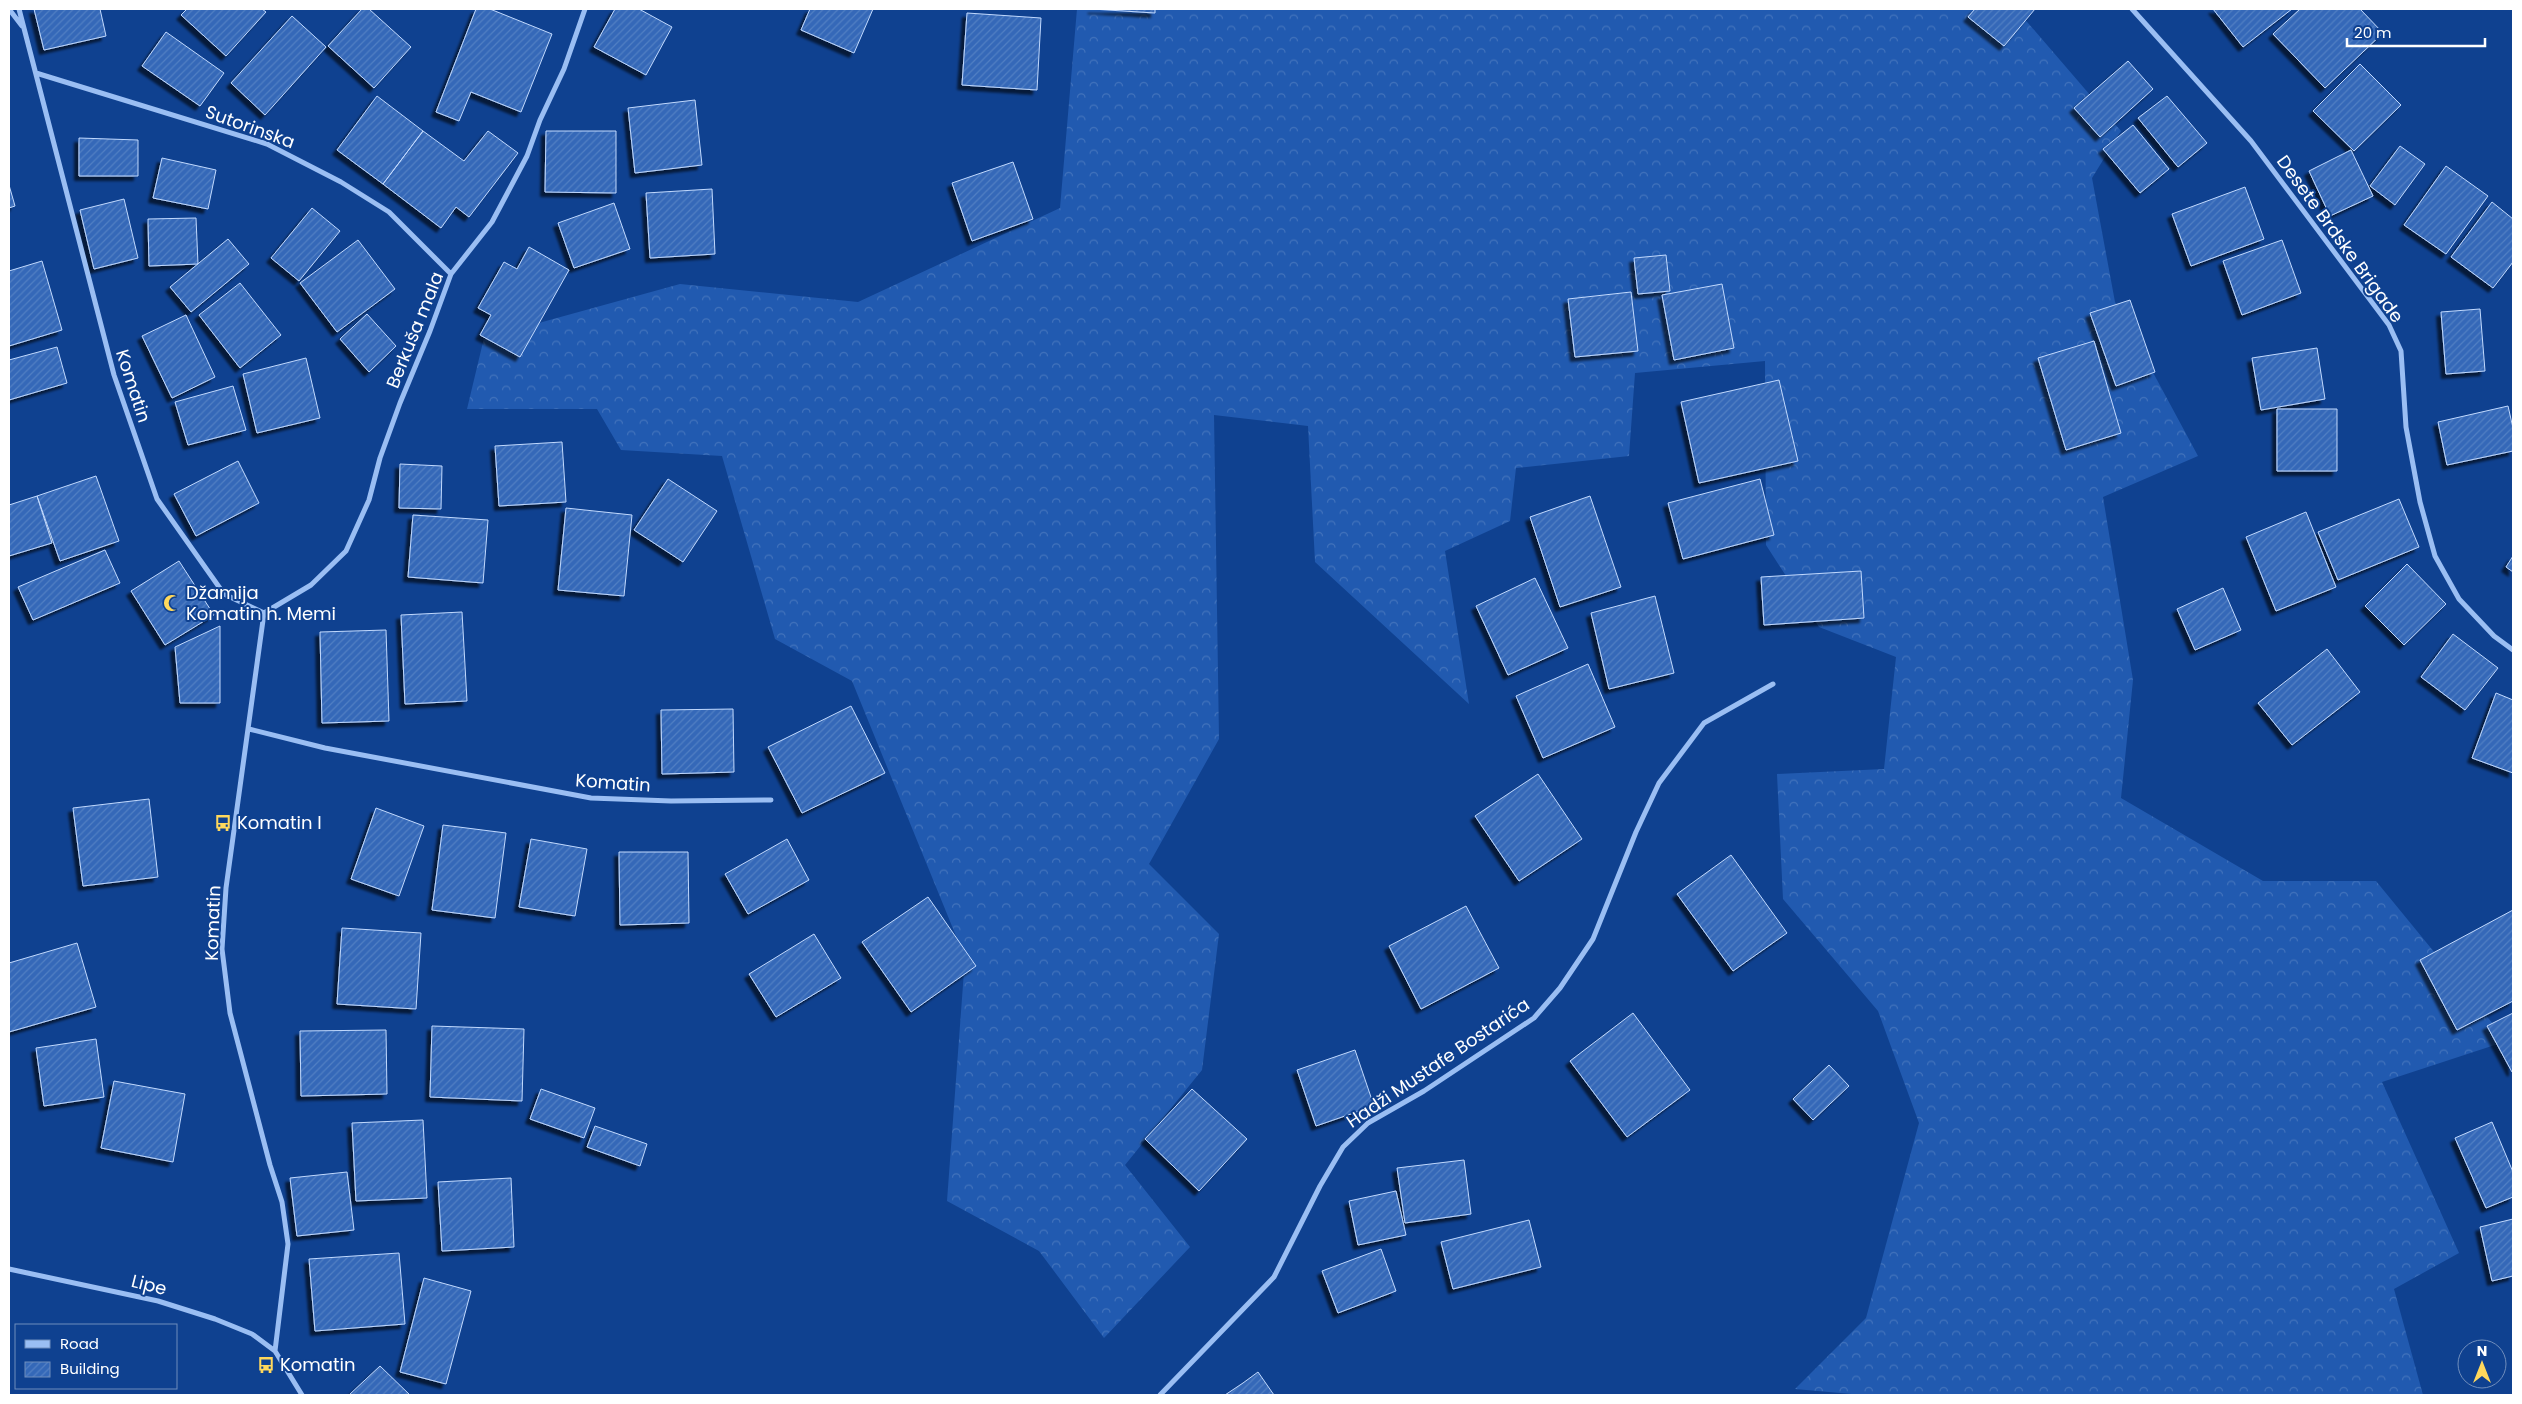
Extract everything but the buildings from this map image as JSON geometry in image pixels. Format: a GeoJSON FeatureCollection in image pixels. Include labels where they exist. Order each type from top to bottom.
{"type":"FeatureCollection","features":[{"type":"Feature","properties":{"kind":"street"},"geometry":{"type":"LineString","coordinates":[[9,9],[24,30]]}},
{"type":"Feature","properties":{"kind":"street","name":"Komatin"},"geometry":{"type":"LineString","coordinates":[[19,9],[114,375],[157,499],[224,594],[264,612],[256,665],[250,729],[226,888],[222,949],[230,1013],[270,1166],[282,1202],[288,1244],[275,1351]]}},
{"type":"Feature","properties":{"kind":"street","name":"Berkuša mala"},"geometry":{"type":"LineString","coordinates":[[264,612],[311,585],[346,551],[369,500],[380,458],[400,402],[430,332],[451,274],[492,222],[527,156],[564,69],[586,9]]}},
{"type":"Feature","properties":{"kind":"street","name":"Desete Brdske Brigade"},"geometry":{"type":"LineString","coordinates":[[2132,9],[2251,141],[2390,325],[2400,351],[2406,427],[2420,502],[2435,556],[2459,599],[2494,636],[2513,650]]}},
{"type":"Feature","properties":{"kind":"street","name":"Sutorinska"},"geometry":{"type":"LineString","coordinates":[[36,73],[267,144],[341,182],[389,212],[451,274]]}},
{"type":"Feature","properties":{"kind":"street","name":"Hadži Mustafe Bostarića"},"geometry":{"type":"LineString","coordinates":[[1160,1395],[1274,1277],[1320,1186],[1343,1147],[1368,1124],[1424,1091],[1534,1018],[1560,988],[1593,939],[1636,832],[1659,783],[1704,722],[1773,684]]}},
{"type":"Feature","properties":{"kind":"street","name":"Komatin"},"geometry":{"type":"LineString","coordinates":[[250,729],[325,748],[591,798],[671,801],[771,800]]}},
{"type":"Feature","properties":{"kind":"street","name":"Lipe"},"geometry":{"type":"LineString","coordinates":[[9,1269],[158,1301],[215,1319],[252,1334],[275,1351]]}},
{"type":"Feature","properties":{"kind":"street"},"geometry":{"type":"LineString","coordinates":[[275,1351],[302,1395]]}},
{"type":"Feature","properties":{"kind":"green space"},"geometry":{"type":"Polygon","coordinates":[[[1077,9],[2016,9],[2121,131],[2092,178],[2115,302],[2198,456],[2103,497],[2133,680],[2121,798],[2263,881],[2376,881],[2507,1041],[2382,1082],[2459,1253],[2394,1289],[2423,1395],[1863,1395],[1795,1389],[1866,1318],[1919,1123],[1878,1011],[1783,899],[1777,774],[1884,769],[1896,657],[1819,627],[1766,545],[1765,361],[1635,373],[1629,456],[1516,468],[1510,521],[1445,551],[1469,704],[1315,562],[1308,426],[1214,415],[1219,739],[1149,864],[1219,934],[1202,1070],[1125,1165],[1190,1247],[1104,1338],[1039,1251],[947,1201],[965,958],[852,681],[775,639],[722,456],[621,450],[597,409],[467,409],[484,338],[680,284],[858,302],[1060,208],[1077,9]]]}},
{"type":"Feature","properties":{"kind":"place","name":"Džamija Komatin h. Memi"},"geometry":{"type":"Point","coordinates":[172,603]}},
{"type":"Feature","properties":{"kind":"place","name":"Komatin I"},"geometry":{"type":"Point","coordinates":[223,823]}},
{"type":"Feature","properties":{"kind":"place","name":"Komatin"},"geometry":{"type":"Point","coordinates":[266,1365]}}]}
